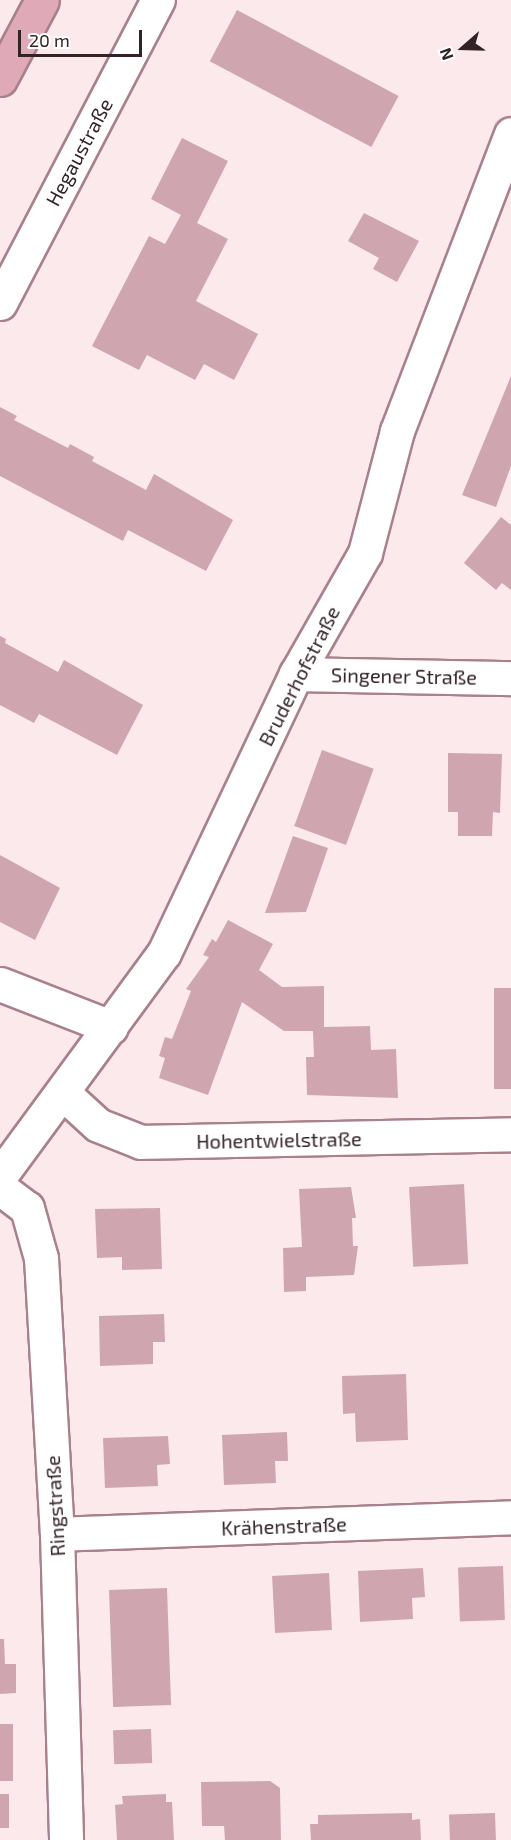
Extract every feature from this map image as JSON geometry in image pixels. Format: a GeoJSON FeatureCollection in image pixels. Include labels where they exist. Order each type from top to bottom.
{"type":"FeatureCollection","features":[{"type":"Feature","properties":{"kind":"main road"},"geometry":{"type":"LineString","coordinates":[[0,79],[42,0]]}},
{"type":"Feature","properties":{"kind":"street","name":"Hegaustraße"},"geometry":{"type":"LineString","coordinates":[[0,303],[158,0]]}},
{"type":"Feature","properties":{"kind":"street","name":"Bruderhofstraße"},"geometry":{"type":"LineString","coordinates":[[0,1176],[164,953],[296,674],[365,553],[397,431],[511,134]]}},
{"type":"Feature","properties":{"kind":"street","name":"Singener Straße"},"geometry":{"type":"LineString","coordinates":[[296,674],[511,678]]}},
{"type":"Feature","properties":{"kind":"street"},"geometry":{"type":"LineString","coordinates":[[0,984],[111,1027]]}},
{"type":"Feature","properties":{"kind":"street","name":"Hohentwielstraße"},"geometry":{"type":"LineString","coordinates":[[63,1093],[98,1125],[141,1142],[511,1134]]}},
{"type":"Feature","properties":{"kind":"street","name":"Ringstraße"},"geometry":{"type":"LineString","coordinates":[[0,1188],[27,1208],[41,1258],[57,1534],[66,1840]]}},
{"type":"Feature","properties":{"kind":"street","name":"Krähenstraße"},"geometry":{"type":"LineString","coordinates":[[57,1534],[511,1517]]}},
{"type":"Feature","properties":{"kind":"building"},"geometry":{"type":"Polygon","coordinates":[[[237,10],[399,96],[371,147],[210,61],[237,10]]]}},
{"type":"Feature","properties":{"kind":"building"},"geometry":{"type":"Polygon","coordinates":[[[182,138],[228,161],[197,223],[228,239],[196,301],[258,334],[234,380],[204,364],[195,380],[147,355],[139,370],[92,346],[149,236],[165,244],[181,215],[151,199],[182,138]]]}},
{"type":"Feature","properties":{"kind":"building"},"geometry":{"type":"Polygon","coordinates":[[[364,213],[419,241],[397,282],[373,269],[379,258],[348,241],[364,213]]]}},
{"type":"Feature","properties":{"kind":"building"},"geometry":{"type":"Polygon","coordinates":[[[511,376],[511,466],[496,507],[462,495],[511,376]]]}},
{"type":"Feature","properties":{"kind":"building"},"geometry":{"type":"Polygon","coordinates":[[[0,407],[17,416],[14,420],[68,448],[70,444],[94,457],[92,461],[146,490],[154,474],[233,520],[206,571],[128,530],[123,541],[0,476],[0,407]]]}},
{"type":"Feature","properties":{"kind":"building"},"geometry":{"type":"Polygon","coordinates":[[[501,517],[511,525],[511,590],[502,583],[496,590],[464,563],[501,517]]]}},
{"type":"Feature","properties":{"kind":"building"},"geometry":{"type":"Polygon","coordinates":[[[0,636],[6,639],[5,643],[58,672],[64,660],[143,705],[117,755],[39,714],[34,723],[0,705],[0,636]]]}},
{"type":"Feature","properties":{"kind":"building"},"geometry":{"type":"Polygon","coordinates":[[[322,750],[374,769],[346,845],[294,826],[322,750]]]}},
{"type":"Feature","properties":{"kind":"building"},"geometry":{"type":"Polygon","coordinates":[[[448,753],[502,754],[500,813],[493,812],[492,836],[458,836],[458,812],[448,812],[448,753]]]}},
{"type":"Feature","properties":{"kind":"building"},"geometry":{"type":"Polygon","coordinates":[[[293,836],[328,848],[306,912],[265,913],[293,836]]]}},
{"type":"Feature","properties":{"kind":"building"},"geometry":{"type":"Polygon","coordinates":[[[0,855],[60,888],[35,940],[0,922],[0,855]]]}},
{"type":"Feature","properties":{"kind":"building"},"geometry":{"type":"Polygon","coordinates":[[[228,920],[273,944],[259,970],[282,987],[324,986],[324,1027],[370,1026],[371,1050],[396,1049],[398,1098],[307,1095],[306,1057],[314,1057],[313,1031],[284,1031],[242,1002],[208,1095],[159,1078],[165,1058],[159,1056],[165,1037],[172,1039],[191,991],[186,989],[209,957],[203,955],[212,939],[216,942],[228,920]]]}},
{"type":"Feature","properties":{"kind":"building"},"geometry":{"type":"Polygon","coordinates":[[[494,988],[511,988],[511,1089],[494,1089],[494,988]]]}},
{"type":"Feature","properties":{"kind":"building"},"geometry":{"type":"Polygon","coordinates":[[[464,1184],[468,1264],[413,1267],[409,1187],[464,1184]]]}},
{"type":"Feature","properties":{"kind":"building"},"geometry":{"type":"Polygon","coordinates":[[[351,1187],[356,1218],[352,1218],[353,1246],[358,1246],[354,1275],[306,1277],[306,1291],[284,1292],[283,1248],[302,1247],[299,1189],[351,1187]]]}},
{"type":"Feature","properties":{"kind":"building"},"geometry":{"type":"Polygon","coordinates":[[[160,1208],[162,1269],[122,1270],[122,1257],[97,1258],[95,1209],[160,1208]]]}},
{"type":"Feature","properties":{"kind":"building"},"geometry":{"type":"Polygon","coordinates":[[[164,1314],[165,1342],[153,1342],[153,1364],[100,1366],[99,1316],[164,1314]]]}},
{"type":"Feature","properties":{"kind":"building"},"geometry":{"type":"Polygon","coordinates":[[[406,1374],[408,1440],[356,1442],[355,1413],[343,1414],[342,1376],[406,1374]]]}},
{"type":"Feature","properties":{"kind":"building"},"geometry":{"type":"Polygon","coordinates":[[[287,1432],[288,1461],[275,1461],[276,1483],[224,1485],[222,1435],[287,1432]]]}},
{"type":"Feature","properties":{"kind":"building"},"geometry":{"type":"Polygon","coordinates":[[[168,1436],[170,1464],[157,1465],[158,1486],[105,1488],[103,1438],[168,1436]]]}},
{"type":"Feature","properties":{"kind":"building"},"geometry":{"type":"Polygon","coordinates":[[[503,1566],[505,1620],[460,1622],[458,1568],[503,1566]]]}},
{"type":"Feature","properties":{"kind":"building"},"geometry":{"type":"Polygon","coordinates":[[[423,1568],[425,1597],[412,1598],[413,1619],[360,1622],[358,1571],[423,1568]]]}},
{"type":"Feature","properties":{"kind":"building"},"geometry":{"type":"Polygon","coordinates":[[[329,1573],[332,1630],[275,1633],[272,1576],[329,1573]]]}},
{"type":"Feature","properties":{"kind":"building"},"geometry":{"type":"Polygon","coordinates":[[[167,1588],[171,1705],[113,1707],[109,1590],[167,1588]]]}},
{"type":"Feature","properties":{"kind":"building"},"geometry":{"type":"Polygon","coordinates":[[[0,1639],[4,1639],[5,1664],[16,1664],[16,1693],[0,1694],[0,1639]]]}},
{"type":"Feature","properties":{"kind":"building"},"geometry":{"type":"Polygon","coordinates":[[[0,1724],[13,1724],[13,1781],[0,1781],[0,1724]]]}},
{"type":"Feature","properties":{"kind":"building"},"geometry":{"type":"Polygon","coordinates":[[[151,1729],[152,1763],[114,1764],[113,1730],[151,1729]]]}},
{"type":"Feature","properties":{"kind":"building"},"geometry":{"type":"Polygon","coordinates":[[[270,1781],[280,1788],[281,1840],[225,1840],[224,1826],[202,1826],[201,1782],[270,1781]]]}},
{"type":"Feature","properties":{"kind":"building"},"geometry":{"type":"Polygon","coordinates":[[[0,1794],[9,1794],[9,1828],[0,1828],[0,1794]]]}},
{"type":"Feature","properties":{"kind":"building"},"geometry":{"type":"Polygon","coordinates":[[[166,1794],[166,1802],[172,1802],[174,1840],[117,1840],[115,1805],[123,1804],[122,1796],[166,1794]]]}},
{"type":"Feature","properties":{"kind":"building"},"geometry":{"type":"Polygon","coordinates":[[[412,1813],[412,1820],[420,1819],[421,1840],[311,1840],[310,1824],[318,1824],[318,1815],[412,1813]]]}},
{"type":"Feature","properties":{"kind":"building"},"geometry":{"type":"Polygon","coordinates":[[[495,1813],[496,1840],[450,1840],[449,1815],[495,1813]]]}}]}
